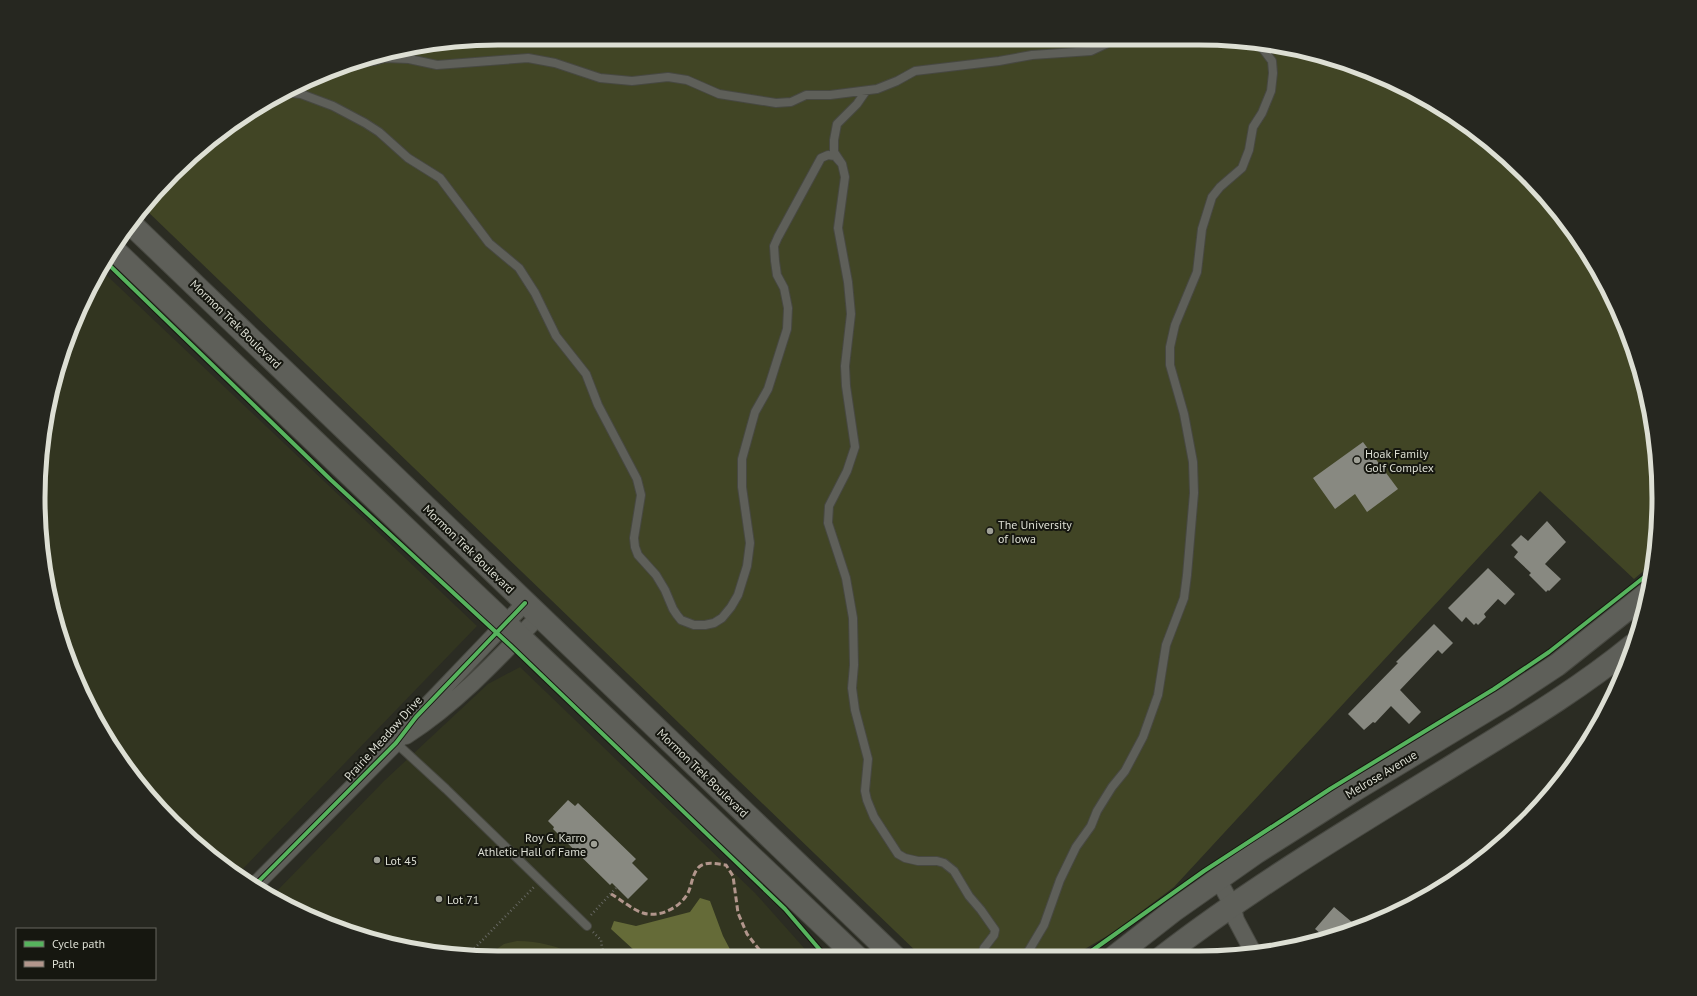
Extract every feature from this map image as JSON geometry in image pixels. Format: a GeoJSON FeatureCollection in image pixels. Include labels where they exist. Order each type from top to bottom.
{"type":"FeatureCollection","features":[{"type":"Feature","properties":{"kind":"main road","name":"Mormon Trek Boulevard"},"geometry":{"type":"LineString","coordinates":[[135,228],[888,951]]}},
{"type":"Feature","properties":{"kind":"main road"},"geometry":{"type":"LineString","coordinates":[[117,253],[851,951]]}},
{"type":"Feature","properties":{"kind":"main road","name":"Melrose Avenue"},"geometry":{"type":"LineString","coordinates":[[1122,951],[1173,911],[1218,879],[1347,795],[1507,698],[1550,669],[1640,599]]}},
{"type":"Feature","properties":{"kind":"main road"},"geometry":{"type":"LineString","coordinates":[[1170,951],[1232,905],[1312,852],[1550,706],[1625,651]]}},
{"type":"Feature","properties":{"kind":"street","name":"Prairie Meadow Drive"},"geometry":{"type":"LineString","coordinates":[[258,882],[396,742],[416,717],[532,610]]}},
{"type":"Feature","properties":{"kind":"street"},"geometry":{"type":"LineString","coordinates":[[1218,879],[1232,905],[1236,920],[1250,948]]}},
{"type":"Feature","properties":{"kind":"lane"},"geometry":{"type":"LineString","coordinates":[[390,58],[410,59],[437,65],[528,58],[556,63],[607,79],[632,82],[668,77],[688,80],[719,94],[776,103],[790,102],[806,96],[830,95],[877,89],[916,71],[999,61],[1032,55],[1091,52],[1104,45]]}},
{"type":"Feature","properties":{"kind":"lane"},"geometry":{"type":"LineString","coordinates":[[1029,951],[1044,925],[1060,880],[1076,847],[1091,826],[1097,812],[1112,787],[1125,771],[1143,736],[1158,695],[1166,645],[1184,598],[1194,492],[1193,462],[1186,422],[1170,365],[1170,347],[1175,325],[1197,272],[1202,229],[1212,196],[1242,168],[1249,150],[1253,128],[1262,113],[1271,91],[1274,73],[1272,61],[1264,50]]}},
{"type":"Feature","properties":{"kind":"lane"},"geometry":{"type":"LineString","coordinates":[[866,91],[857,104],[837,124],[834,140],[834,152],[842,164],[845,177],[838,228],[848,282],[851,314],[845,366],[846,386],[855,447],[847,471],[829,506],[828,523],[846,578],[853,618],[854,665],[852,688],[855,710],[868,759],[865,791],[874,817],[898,854],[905,858],[918,861],[937,861],[944,863],[954,871],[968,896],[991,923],[995,930],[994,935],[983,951]]}},
{"type":"Feature","properties":{"kind":"lane"},"geometry":{"type":"LineString","coordinates":[[295,93],[333,106],[365,123],[379,132],[408,158],[440,178],[489,242],[519,268],[535,293],[556,336],[586,374],[598,405],[637,480],[641,495],[634,538],[638,555],[656,575],[665,590],[673,609],[681,620],[694,625],[705,626],[722,618],[738,595],[748,566],[750,543],[742,487],[742,459],[755,412],[768,388],[787,329],[788,308],[784,288],[778,274],[774,246],[821,158],[828,155],[835,156],[842,164]]}},
{"type":"Feature","properties":{"kind":"lane"},"geometry":{"type":"LineString","coordinates":[[396,742],[585,924]]}},
{"type":"Feature","properties":{"kind":"path"},"geometry":{"type":"LineString","coordinates":[[473,950],[540,881]]}},
{"type":"Feature","properties":{"kind":"path"},"geometry":{"type":"LineString","coordinates":[[603,951],[601,940],[585,924],[616,888]]}},
{"type":"Feature","properties":{"kind":"shaded area","name":"The University of Iowa"},"geometry":{"type":"Polygon","coordinates":[[[498,45],[1199,45],[1229,46],[1287,54],[1316,60],[1372,79],[1426,106],[1451,121],[1498,157],[1540,199],[1576,246],[1605,298],[1618,325],[1637,381],[1648,439],[1651,468],[1651,528],[1646,569],[1634,579],[1540,491],[1174,887],[1114,932],[1081,951],[916,951],[147,211],[157,199],[199,157],[246,121],[271,106],[325,79],[381,60],[439,49],[498,45]]]}},
{"type":"Feature","properties":{"kind":"shaded area"},"geometry":{"type":"Polygon","coordinates":[[[105,273],[477,626],[241,871],[199,839],[157,797],[139,774],[121,750],[92,698],[79,671],[60,615],[49,557],[46,528],[46,468],[54,410],[60,381],[79,325],[105,273]]]}},
{"type":"Feature","properties":{"kind":"shaded area"},"geometry":{"type":"Polygon","coordinates":[[[520,667],[755,893],[807,951],[498,951],[439,947],[381,936],[352,927],[325,917],[276,892],[384,781],[488,684],[520,667]]]}},
{"type":"Feature","properties":{"kind":"shaded area"},"geometry":{"type":"Polygon","coordinates":[[[700,898],[710,901],[723,936],[731,951],[635,951],[611,929],[614,921],[636,926],[690,912],[700,898]]]}},
{"type":"Feature","properties":{"kind":"shaded area"},"geometry":{"type":"Polygon","coordinates":[[[517,941],[533,942],[565,951],[494,951],[504,944],[517,941]]]}},
{"type":"Feature","properties":{"kind":"building","name":"Hoak Family Golf Complex"},"geometry":{"type":"Polygon","coordinates":[[[1363,442],[1398,489],[1367,512],[1355,494],[1335,509],[1313,478],[1363,442]]]}},
{"type":"Feature","properties":{"kind":"building"},"geometry":{"type":"Polygon","coordinates":[[[1547,521],[1566,542],[1545,564],[1561,579],[1549,591],[1548,590],[1546,592],[1529,575],[1531,573],[1514,557],[1518,552],[1511,545],[1521,535],[1528,541],[1547,521]]]}},
{"type":"Feature","properties":{"kind":"building"},"geometry":{"type":"Polygon","coordinates":[[[1488,568],[1515,594],[1505,605],[1498,599],[1484,614],[1486,617],[1478,625],[1476,623],[1474,625],[1466,617],[1462,622],[1448,608],[1488,568]]]}},
{"type":"Feature","properties":{"kind":"building"},"geometry":{"type":"Polygon","coordinates":[[[1434,624],[1453,643],[1442,654],[1438,650],[1400,690],[1421,712],[1409,724],[1391,706],[1375,723],[1373,722],[1364,730],[1348,714],[1398,663],[1396,662],[1434,624]]]}},
{"type":"Feature","properties":{"kind":"building","name":"Roy G. Karro Athletic Hall of Fame"},"geometry":{"type":"Polygon","coordinates":[[[568,800],[575,806],[578,803],[636,859],[632,863],[648,879],[628,899],[612,883],[610,885],[553,829],[554,827],[548,821],[568,800]]]}},
{"type":"Feature","properties":{"kind":"building"},"geometry":{"type":"Polygon","coordinates":[[[1334,907],[1354,924],[1321,934],[1315,929],[1334,907]]]}},
{"type":"Feature","properties":{"kind":"marked path"},"geometry":{"type":"LineString","coordinates":[[611,894],[639,912],[649,914],[662,913],[680,903],[688,893],[695,873],[699,867],[708,863],[726,865],[733,876],[738,913],[747,934],[760,951]]}},
{"type":"Feature","properties":{"kind":"cycle path"},"geometry":{"type":"LineString","coordinates":[[109,265],[331,480],[511,646],[785,909],[821,951]]}},
{"type":"Feature","properties":{"kind":"cycle path"},"geometry":{"type":"LineString","coordinates":[[1091,951],[1204,871],[1330,789],[1494,689],[1549,652],[1645,577]]}},
{"type":"Feature","properties":{"kind":"cycle path"},"geometry":{"type":"LineString","coordinates":[[258,882],[396,743],[416,717],[525,603]]}},
{"type":"Feature","properties":{"kind":"place","name":"Hoak Family Golf Complex"},"geometry":{"type":"Point","coordinates":[1357,460]}},
{"type":"Feature","properties":{"kind":"place","name":"The University of Iowa"},"geometry":{"type":"Point","coordinates":[990,531]}},
{"type":"Feature","properties":{"kind":"place","name":"Roy G. Karro Athletic Hall of Fame"},"geometry":{"type":"Point","coordinates":[594,844]}},
{"type":"Feature","properties":{"kind":"place","name":"Lot 45"},"geometry":{"type":"Point","coordinates":[377,860]}},
{"type":"Feature","properties":{"kind":"place","name":"Lot 71"},"geometry":{"type":"Point","coordinates":[439,899]}}]}
